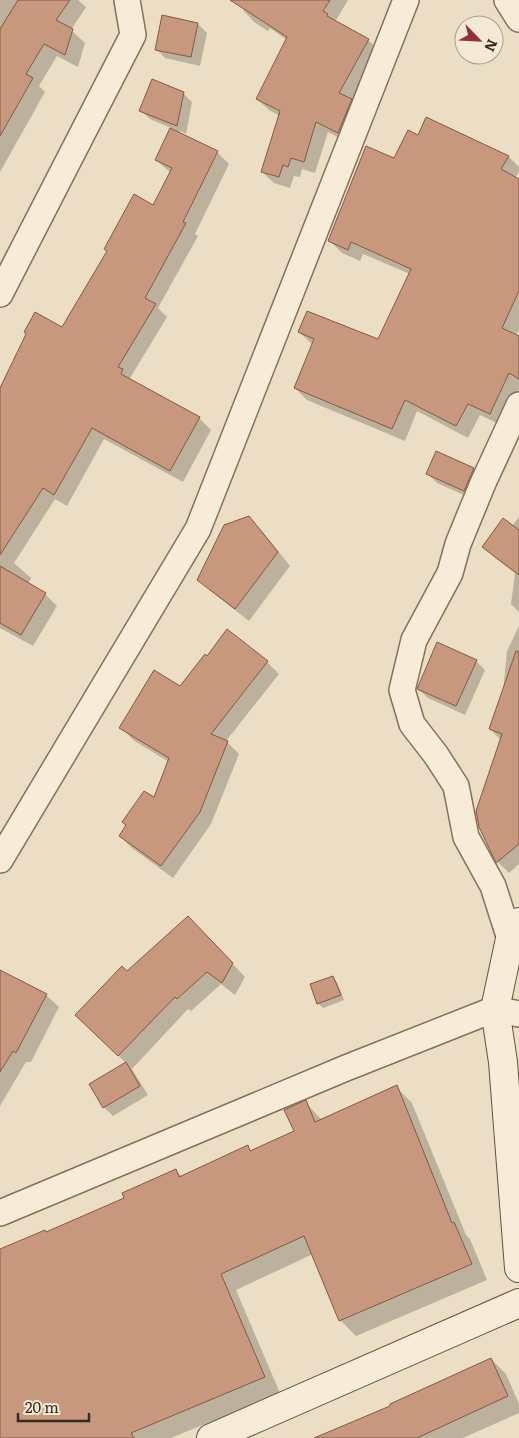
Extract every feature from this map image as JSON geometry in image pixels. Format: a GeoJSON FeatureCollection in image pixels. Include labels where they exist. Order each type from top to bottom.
{"type":"FeatureCollection","features":[{"type":"Feature","properties":{"kind":"street"},"geometry":{"type":"LineString","coordinates":[[0,294],[133,36],[127,0]]}},
{"type":"Feature","properties":{"kind":"street"},"geometry":{"type":"LineString","coordinates":[[0,860],[198,529],[406,0]]}},
{"type":"Feature","properties":{"kind":"street"},"geometry":{"type":"LineString","coordinates":[[507,0],[519,20]]}},
{"type":"Feature","properties":{"kind":"street"},"geometry":{"type":"LineString","coordinates":[[519,405],[458,544],[450,573],[414,640],[402,690],[412,724],[436,755],[456,786],[466,837],[493,886],[514,931],[503,1062],[519,1268]]}},
{"type":"Feature","properties":{"kind":"street"},"geometry":{"type":"LineString","coordinates":[[0,1213],[346,1068],[507,1012]]}},
{"type":"Feature","properties":{"kind":"street"},"geometry":{"type":"LineString","coordinates":[[211,1438],[519,1303]]}},
{"type":"Feature","properties":{"kind":"building"},"geometry":{"type":"Polygon","coordinates":[[[18,0],[70,0],[56,20],[73,29],[65,55],[44,44],[26,74],[33,78],[0,136],[0,29],[18,0]]]}},
{"type":"Feature","properties":{"kind":"building"},"geometry":{"type":"Polygon","coordinates":[[[230,0],[330,0],[323,11],[328,14],[327,16],[369,39],[339,93],[352,99],[338,133],[316,122],[304,162],[291,158],[288,167],[283,165],[279,177],[261,172],[280,111],[256,99],[287,37],[230,0]]]}},
{"type":"Feature","properties":{"kind":"building"},"geometry":{"type":"Polygon","coordinates":[[[162,15],[198,23],[191,57],[155,50],[162,15]]]}},
{"type":"Feature","properties":{"kind":"building"},"geometry":{"type":"Polygon","coordinates":[[[152,79],[184,92],[177,126],[139,111],[152,79]]]}},
{"type":"Feature","properties":{"kind":"building"},"geometry":{"type":"Polygon","coordinates":[[[426,117],[509,156],[501,169],[519,179],[519,291],[502,328],[519,336],[519,379],[509,373],[490,414],[468,404],[456,426],[405,400],[392,429],[294,388],[314,339],[298,332],[307,311],[378,339],[411,269],[351,242],[348,250],[328,241],[366,146],[394,158],[408,130],[418,135],[426,117]]]}},
{"type":"Feature","properties":{"kind":"building"},"geometry":{"type":"Polygon","coordinates":[[[170,128],[218,151],[183,222],[186,223],[145,298],[156,304],[118,367],[123,369],[121,374],[200,417],[170,471],[92,428],[54,495],[43,488],[0,555],[0,388],[26,334],[24,332],[35,312],[62,327],[107,251],[104,249],[134,194],[153,205],[172,168],[155,160],[170,128]]]}},
{"type":"Feature","properties":{"kind":"building"},"geometry":{"type":"Polygon","coordinates":[[[436,451],[474,468],[464,491],[426,474],[436,451]]]}},
{"type":"Feature","properties":{"kind":"building"},"geometry":{"type":"Polygon","coordinates":[[[249,516],[278,552],[235,609],[197,580],[224,525],[249,516]]]}},
{"type":"Feature","properties":{"kind":"building"},"geometry":{"type":"Polygon","coordinates":[[[503,518],[519,530],[519,575],[482,547],[503,518]]]}},
{"type":"Feature","properties":{"kind":"building"},"geometry":{"type":"Polygon","coordinates":[[[0,566],[46,593],[21,635],[0,623],[0,566]]]}},
{"type":"Feature","properties":{"kind":"building"},"geometry":{"type":"Polygon","coordinates":[[[227,629],[268,661],[211,734],[228,741],[200,812],[161,866],[119,836],[126,825],[122,822],[144,791],[154,797],[169,758],[119,728],[154,670],[180,686],[205,654],[207,656],[227,629]]]}},
{"type":"Feature","properties":{"kind":"building"},"geometry":{"type":"Polygon","coordinates":[[[437,642],[477,660],[456,706],[417,689],[437,642]]]}},
{"type":"Feature","properties":{"kind":"building"},"geometry":{"type":"Polygon","coordinates":[[[516,651],[519,652],[519,844],[496,863],[479,827],[476,811],[502,734],[489,729],[516,651]]]}},
{"type":"Feature","properties":{"kind":"building"},"geometry":{"type":"Polygon","coordinates":[[[188,916],[233,963],[222,983],[207,972],[177,999],[175,997],[118,1056],[75,1015],[122,966],[127,971],[188,916]]]}},
{"type":"Feature","properties":{"kind":"building"},"geometry":{"type":"Polygon","coordinates":[[[0,970],[47,994],[16,1053],[13,1051],[0,1072],[0,970]]]}},
{"type":"Feature","properties":{"kind":"building"},"geometry":{"type":"Polygon","coordinates":[[[333,976],[341,995],[317,1004],[310,984],[333,976]]]}},
{"type":"Feature","properties":{"kind":"building"},"geometry":{"type":"Polygon","coordinates":[[[126,1062],[140,1086],[103,1108],[89,1084],[126,1062]]]}},
{"type":"Feature","properties":{"kind":"building"},"geometry":{"type":"Polygon","coordinates":[[[397,1085],[452,1223],[454,1222],[472,1264],[339,1321],[304,1236],[221,1274],[265,1377],[131,1433],[134,1438],[0,1438],[0,1249],[45,1230],[46,1232],[124,1198],[122,1193],[176,1169],[179,1177],[248,1145],[250,1151],[294,1131],[284,1110],[306,1100],[315,1122],[397,1085]]]}},
{"type":"Feature","properties":{"kind":"building"},"geometry":{"type":"Polygon","coordinates":[[[491,1358],[508,1396],[417,1438],[314,1438],[390,1406],[390,1404],[491,1358]]]}}]}
